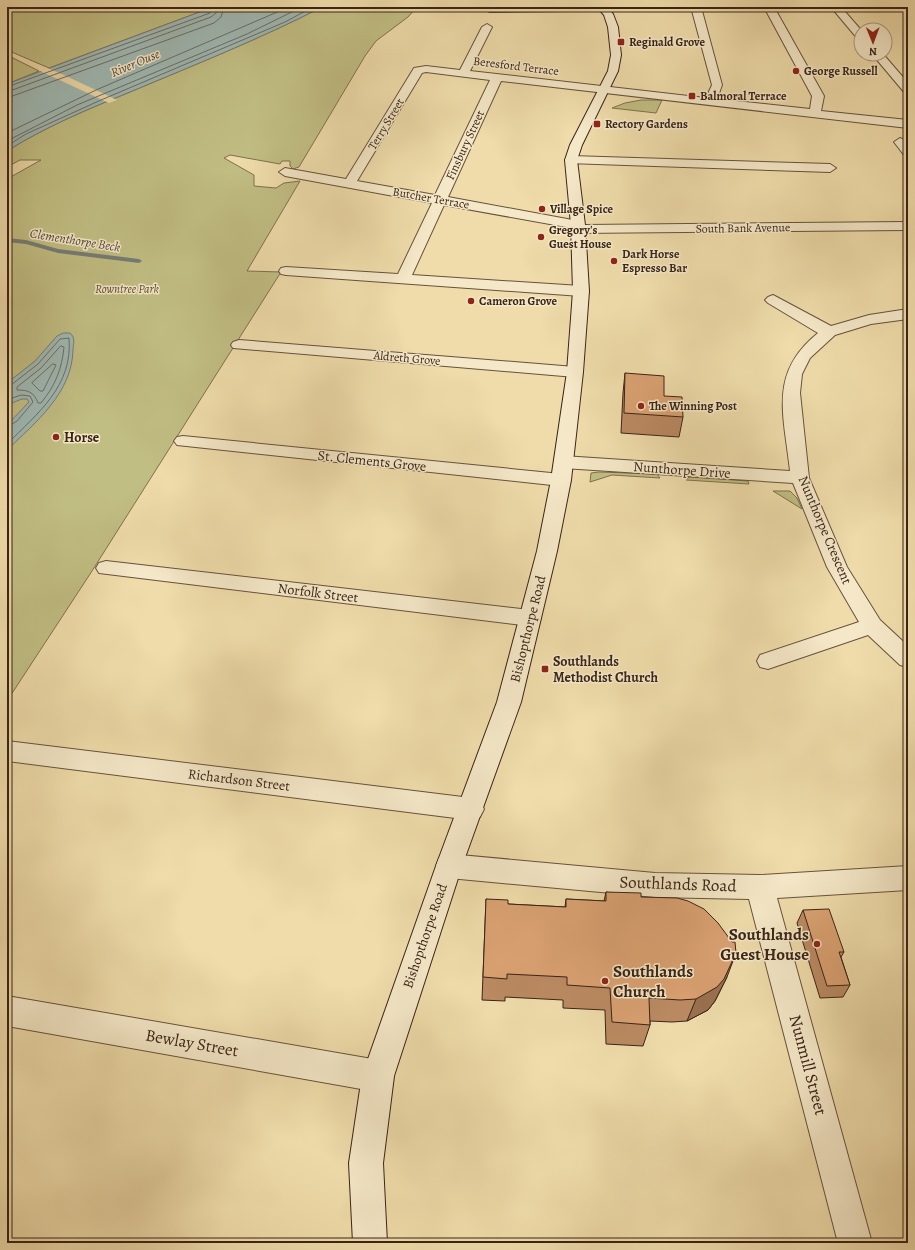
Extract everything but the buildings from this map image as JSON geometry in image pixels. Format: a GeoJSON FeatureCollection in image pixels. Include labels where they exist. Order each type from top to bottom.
{"type":"FeatureCollection","features":[{"type":"Feature","properties":{"kind":"street"},"geometry":{"type":"LineString","coordinates":[[483,7],[490,9],[648,7]]}},
{"type":"Feature","properties":{"kind":"street"},"geometry":{"type":"LineString","coordinates":[[696,7],[717,86],[710,101]]}},
{"type":"Feature","properties":{"kind":"street"},"geometry":{"type":"LineString","coordinates":[[769,7],[818,96],[815,114]]}},
{"type":"Feature","properties":{"kind":"street"},"geometry":{"type":"LineString","coordinates":[[836,7],[853,27]]}},
{"type":"Feature","properties":{"kind":"street","name":"Bishopthorpe Road"},"geometry":{"type":"LineString","coordinates":[[370,1243],[366,1163],[378,1076],[449,866],[509,702],[547,551],[562,471],[574,372],[581,291],[578,227],[571,160],[576,145],[613,71],[616,56],[613,27],[603,8]]}},
{"type":"Feature","properties":{"kind":"street"},"geometry":{"type":"LineString","coordinates":[[464,73],[487,27]]}},
{"type":"Feature","properties":{"kind":"street"},"geometry":{"type":"LineString","coordinates":[[884,62],[908,90]]}},
{"type":"Feature","properties":{"kind":"street","name":"Beresford Terrace"},"geometry":{"type":"LineString","coordinates":[[426,69],[603,90]]}},
{"type":"Feature","properties":{"kind":"street","name":"Terry Street"},"geometry":{"type":"LineString","coordinates":[[349,184],[418,70],[426,69]]}},
{"type":"Feature","properties":{"kind":"street","name":"Finsbury Street"},"geometry":{"type":"LineString","coordinates":[[403,279],[497,77]]}},
{"type":"Feature","properties":{"kind":"street"},"geometry":{"type":"LineString","coordinates":[[603,90],[908,124]]}},
{"type":"Feature","properties":{"kind":"street"},"geometry":{"type":"LineString","coordinates":[[597,104],[649,95]]}},
{"type":"Feature","properties":{"kind":"street"},"geometry":{"type":"LineString","coordinates":[[900,142],[908,152]]}},
{"type":"Feature","properties":{"kind":"street"},"geometry":{"type":"LineString","coordinates":[[571,160],[830,168]]}},
{"type":"Feature","properties":{"kind":"street","name":"Butcher Terrace"},"geometry":{"type":"LineString","coordinates":[[281,170],[578,227]]}},
{"type":"Feature","properties":{"kind":"street","name":"South Bank Avenue"},"geometry":{"type":"LineString","coordinates":[[578,227],[908,226]]}},
{"type":"Feature","properties":{"kind":"street"},"geometry":{"type":"LineString","coordinates":[[286,271],[581,291]]}},
{"type":"Feature","properties":{"kind":"street"},"geometry":{"type":"LineString","coordinates":[[773,300],[829,332]]}},
{"type":"Feature","properties":{"kind":"street","name":"Nunthorpe Crescent"},"geometry":{"type":"LineString","coordinates":[[908,314],[869,320],[829,332],[810,348],[794,374],[790,393],[800,478],[837,567],[872,626],[908,658]]}},
{"type":"Feature","properties":{"kind":"street","name":"Aldreth Grove"},"geometry":{"type":"LineString","coordinates":[[239,345],[574,372]]}},
{"type":"Feature","properties":{"kind":"street","name":"St. Clements Grove"},"geometry":{"type":"LineString","coordinates":[[183,442],[562,471]]}},
{"type":"Feature","properties":{"kind":"street","name":"Nunthorpe Drive"},"geometry":{"type":"LineString","coordinates":[[562,471],[800,478]]}},
{"type":"Feature","properties":{"kind":"street","name":"Norfolk Street"},"geometry":{"type":"LineString","coordinates":[[106,568],[530,618]]}},
{"type":"Feature","properties":{"kind":"street"},"geometry":{"type":"LineString","coordinates":[[768,661],[872,626]]}},
{"type":"Feature","properties":{"kind":"street","name":"Richardson Street"},"geometry":{"type":"LineString","coordinates":[[7,751],[471,809]]}},
{"type":"Feature","properties":{"kind":"street","name":"Southlands Road"},"geometry":{"type":"LineString","coordinates":[[449,866],[655,885],[760,887],[908,878]]}},
{"type":"Feature","properties":{"kind":"street","name":"Nunmill Street"},"geometry":{"type":"LineString","coordinates":[[760,887],[855,1243]]}},
{"type":"Feature","properties":{"kind":"street","name":"Bewlay Street"},"geometry":{"type":"LineString","coordinates":[[7,1011],[378,1076]]}},
{"type":"Feature","properties":{"kind":"green space"},"geometry":{"type":"Polygon","coordinates":[[[7,7],[213,7],[49,68],[7,50],[7,7]]]}},
{"type":"Feature","properties":{"kind":"green space","name":"Rowntree Park"},"geometry":{"type":"Polygon","coordinates":[[[322,7],[417,7],[408,17],[376,41],[365,56],[299,167],[293,169],[290,166],[290,161],[282,161],[280,164],[230,155],[224,158],[254,175],[254,186],[276,188],[284,183],[300,181],[247,271],[281,272],[92,571],[7,701],[7,179],[41,160],[20,160],[7,167],[7,151],[36,134],[67,119],[251,41],[322,7]]]}},
{"type":"Feature","properties":{"kind":"green space"},"geometry":{"type":"Polygon","coordinates":[[[7,55],[39,71],[7,84],[7,55]]]}},
{"type":"Feature","properties":{"kind":"green space"},"geometry":{"type":"Polygon","coordinates":[[[641,100],[662,100],[656,113],[612,108],[625,103],[641,100]]]}},
{"type":"Feature","properties":{"kind":"green space"},"geometry":{"type":"Polygon","coordinates":[[[591,473],[657,474],[660,478],[612,475],[590,482],[591,473]]]}},
{"type":"Feature","properties":{"kind":"green space"},"geometry":{"type":"Polygon","coordinates":[[[689,477],[748,481],[749,484],[686,480],[689,477]]]}},
{"type":"Feature","properties":{"kind":"green space"},"geometry":{"type":"Polygon","coordinates":[[[773,491],[790,491],[797,498],[802,509],[773,491]]]}},
{"type":"Feature","properties":{"kind":"water","name":"River Ouse"},"geometry":{"type":"Polygon","coordinates":[[[213,7],[322,7],[251,41],[67,119],[21,142],[7,151],[7,84],[213,7]]]}},
{"type":"Feature","properties":{"kind":"water"},"geometry":{"type":"Polygon","coordinates":[[[63,333],[70,333],[74,341],[71,365],[66,380],[50,406],[7,450],[7,425],[29,402],[27,399],[22,399],[7,405],[7,383],[35,361],[57,336],[63,333]]]}},
{"type":"Feature","properties":{"kind":"pier"},"geometry":{"type":"Polygon","coordinates":[[[45,67],[117,100],[109,103],[38,70],[45,67]]]}},
{"type":"Feature","properties":{"kind":"waterway","name":"Clementhorpe Beck"},"geometry":{"type":"LineString","coordinates":[[7,240],[26,242],[58,251],[139,261]]}},
{"type":"Feature","properties":{"kind":"place","name":"Reginald Grove"},"geometry":{"type":"Point","coordinates":[621,42]}},
{"type":"Feature","properties":{"kind":"place","name":"George Russell"},"geometry":{"type":"Point","coordinates":[796,71]}},
{"type":"Feature","properties":{"kind":"place","name":"Balmoral Terrace"},"geometry":{"type":"Point","coordinates":[692,96]}},
{"type":"Feature","properties":{"kind":"place","name":"Rectory Gardens"},"geometry":{"type":"Point","coordinates":[597,124]}},
{"type":"Feature","properties":{"kind":"place","name":"Village Spice"},"geometry":{"type":"Point","coordinates":[542,209]}},
{"type":"Feature","properties":{"kind":"place","name":"Gregory's Guest House"},"geometry":{"type":"Point","coordinates":[541,237]}},
{"type":"Feature","properties":{"kind":"place","name":"Dark Horse Espresso Bar"},"geometry":{"type":"Point","coordinates":[614,261]}},
{"type":"Feature","properties":{"kind":"place","name":"Cameron Grove"},"geometry":{"type":"Point","coordinates":[471,301]}},
{"type":"Feature","properties":{"kind":"place","name":"The Winning Post"},"geometry":{"type":"Point","coordinates":[641,406]}},
{"type":"Feature","properties":{"kind":"place","name":"Horse"},"geometry":{"type":"Point","coordinates":[56,437]}},
{"type":"Feature","properties":{"kind":"place","name":"Southlands Methodist Church"},"geometry":{"type":"Point","coordinates":[545,669]}},
{"type":"Feature","properties":{"kind":"place","name":"Southlands Guest House"},"geometry":{"type":"Point","coordinates":[817,944]}},
{"type":"Feature","properties":{"kind":"place","name":"Southlands Church"},"geometry":{"type":"Point","coordinates":[605,981]}}]}
